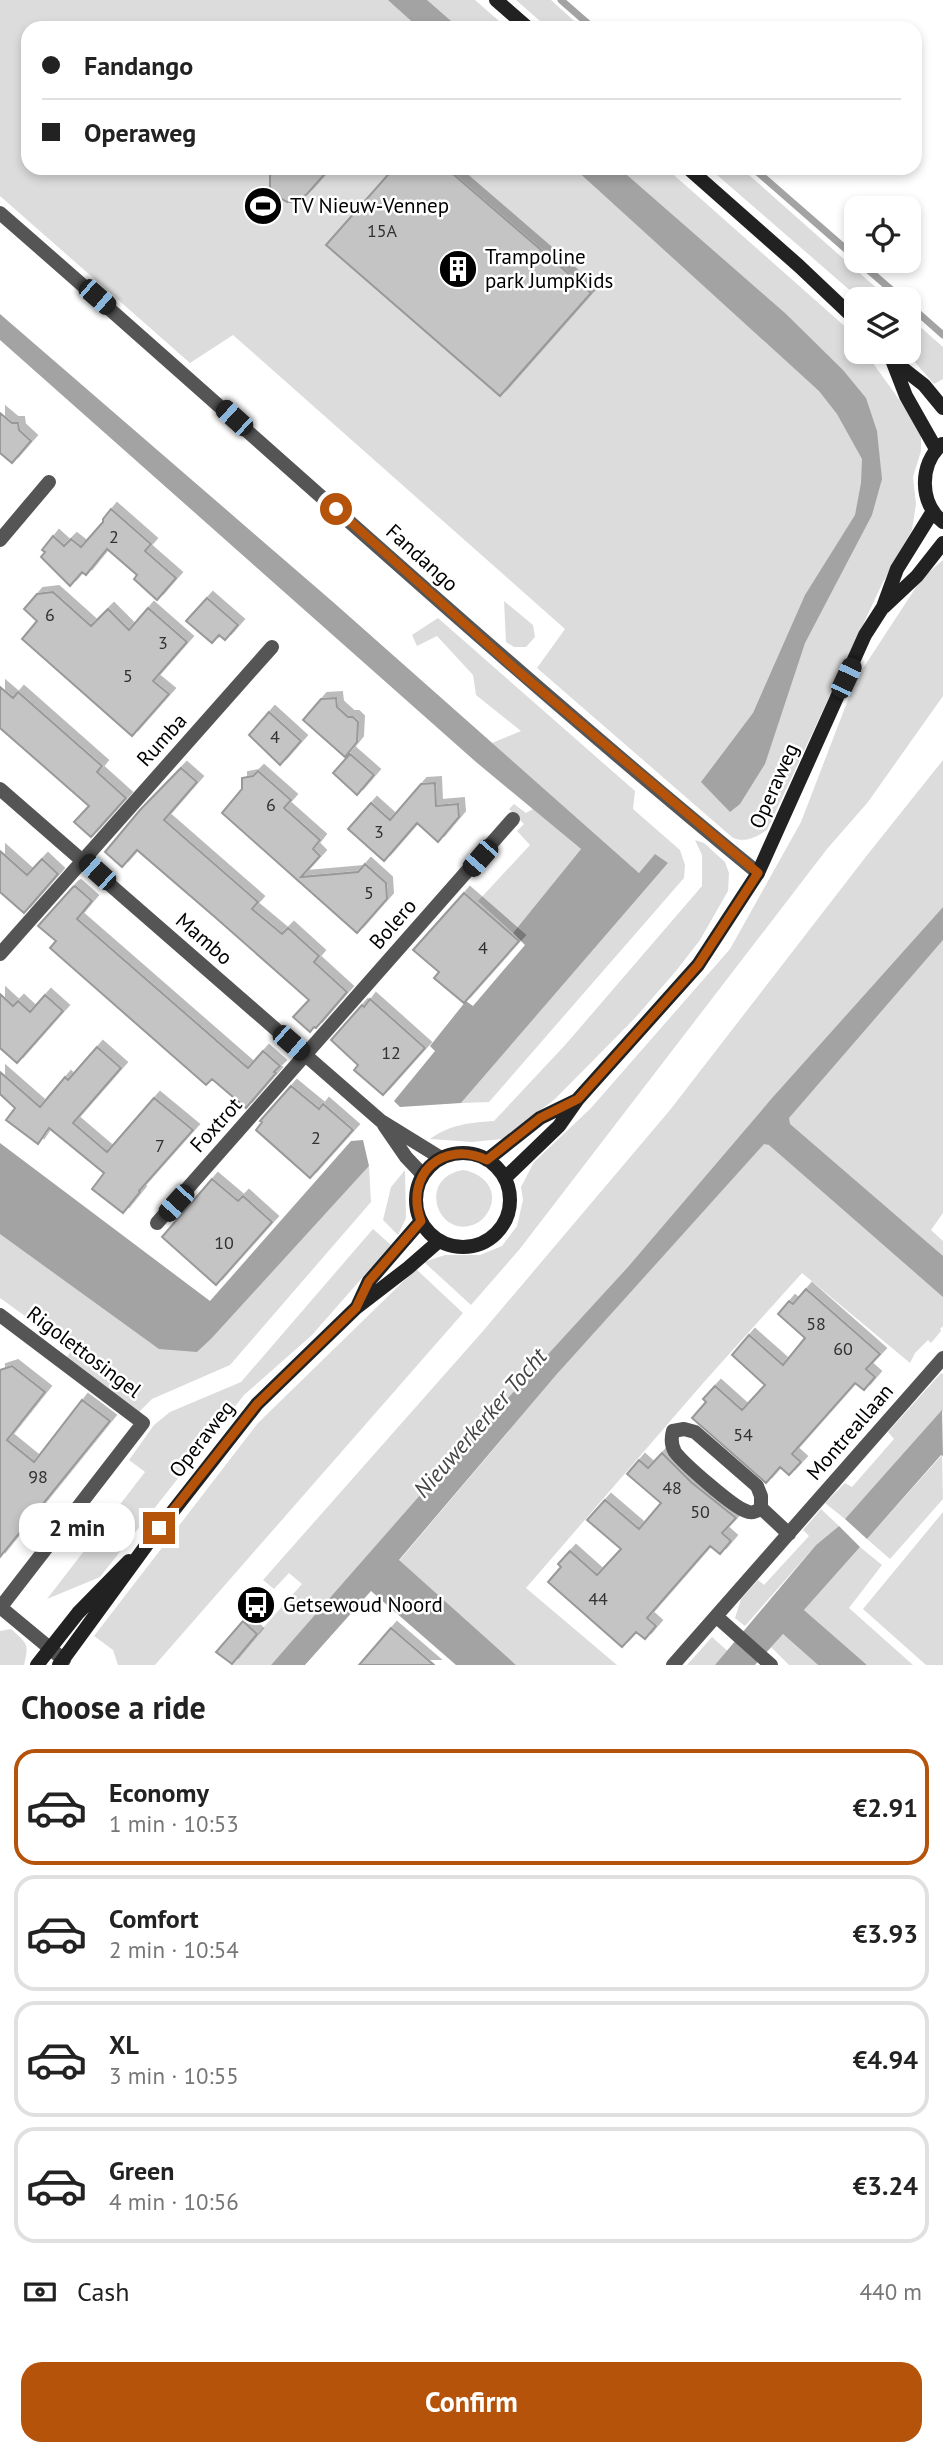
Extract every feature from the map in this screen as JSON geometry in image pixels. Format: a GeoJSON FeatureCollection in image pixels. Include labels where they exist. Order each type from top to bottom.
{"type":"FeatureCollection","features":[{"type":"Feature","properties":{"kind":"main road"},"geometry":{"type":"LineString","coordinates":[[496,0],[520,21]]}},
{"type":"Feature","properties":{"kind":"main road"},"geometry":{"type":"LineString","coordinates":[[696,175],[844,309]]}},
{"type":"Feature","properties":{"kind":"main road"},"geometry":{"type":"LineString","coordinates":[[892,364],[906,396],[940,446],[927,466],[924,485],[928,503],[943,522]]}},
{"type":"Feature","properties":{"kind":"main road"},"geometry":{"type":"LineString","coordinates":[[898,364],[924,385],[943,408]]}},
{"type":"Feature","properties":{"kind":"main road","name":"Operaweg"},"geometry":{"type":"LineString","coordinates":[[505,1178],[559,1126],[578,1099],[698,965],[758,873],[865,635],[883,607],[897,569],[933,511]]}},
{"type":"Feature","properties":{"kind":"main road","name":"Operaweg"},"geometry":{"type":"LineString","coordinates":[[883,607],[917,576],[943,543]]}},
{"type":"Feature","properties":{"kind":"main road","name":"Operaweg"},"geometry":{"type":"LineString","coordinates":[[487,1160],[540,1118],[578,1099]]}},
{"type":"Feature","properties":{"kind":"main road"},"geometry":{"type":"LineString","coordinates":[[464,1153],[487,1160],[505,1178],[509,1208],[505,1222],[483,1243],[468,1247],[439,1241],[428,1232],[421,1221],[415,1198],[423,1175],[440,1158],[464,1153]]}},
{"type":"Feature","properties":{"kind":"main road","name":"Operaweg"},"geometry":{"type":"LineString","coordinates":[[356,1308],[369,1281],[421,1221]]}},
{"type":"Feature","properties":{"kind":"main road","name":"Operaweg"},"geometry":{"type":"LineString","coordinates":[[62,1662],[148,1543],[257,1404],[356,1308],[439,1241]]}},
{"type":"Feature","properties":{"kind":"main road","name":"Operaweg"},"geometry":{"type":"LineString","coordinates":[[37,1665],[99,1589],[148,1543]]}},
{"type":"Feature","properties":{"kind":"street","name":"Fandango"},"geometry":{"type":"LineString","coordinates":[[0,213],[519,672],[758,873]]}},
{"type":"Feature","properties":{"kind":"street"},"geometry":{"type":"LineString","coordinates":[[0,540],[50,482]]}},
{"type":"Feature","properties":{"kind":"street","name":"Rumba"},"geometry":{"type":"LineString","coordinates":[[0,954],[272,647]]}},
{"type":"Feature","properties":{"kind":"street","name":"Mambo"},"geometry":{"type":"LineString","coordinates":[[0,789],[381,1121],[440,1158]]}},
{"type":"Feature","properties":{"kind":"street","name":"Bolero"},"geometry":{"type":"LineString","coordinates":[[305,1056],[513,819]]}},
{"type":"Feature","properties":{"kind":"street","name":"Foxtrot"},"geometry":{"type":"LineString","coordinates":[[158,1223],[305,1056]]}},
{"type":"Feature","properties":{"kind":"street","name":"Mambo"},"geometry":{"type":"LineString","coordinates":[[381,1121],[406,1157],[423,1175]]}},
{"type":"Feature","properties":{"kind":"street","name":"Rigolettosingel"},"geometry":{"type":"LineString","coordinates":[[0,1315],[143,1423],[0,1608]]}},
{"type":"Feature","properties":{"kind":"street","name":"Montreallaan"},"geometry":{"type":"LineString","coordinates":[[674,1665],[943,1358]]}},
{"type":"Feature","properties":{"kind":"street"},"geometry":{"type":"LineString","coordinates":[[761,1508],[749,1513],[726,1498],[676,1453],[672,1445],[673,1431],[684,1429],[695,1432],[757,1486],[761,1496],[761,1508],[789,1534]]}},
{"type":"Feature","properties":{"kind":"street"},"geometry":{"type":"LineString","coordinates":[[0,1608],[50,1648],[62,1662]]}},
{"type":"Feature","properties":{"kind":"street"},"geometry":{"type":"LineString","coordinates":[[717,1617],[769,1663]]}},
{"type":"Feature","properties":{"kind":"shaded area"},"geometry":{"type":"Polygon","coordinates":[[[0,0],[475,0],[499,21],[21,21],[21,175],[674,175],[844,326],[844,364],[874,364],[921,430],[921,451],[913,477],[916,504],[912,530],[882,584],[767,830],[747,840],[733,838],[537,668],[565,629],[233,335],[190,363],[0,196],[0,0]]]}},
{"type":"Feature","properties":{"kind":"shaded area"},"geometry":{"type":"Polygon","coordinates":[[[388,0],[427,0],[451,21],[411,21],[388,0]]]}},
{"type":"Feature","properties":{"kind":"shaded area"},"geometry":{"type":"Polygon","coordinates":[[[516,0],[551,0],[574,21],[540,21],[516,0]]]}},
{"type":"Feature","properties":{"kind":"shaded area"},"geometry":{"type":"Polygon","coordinates":[[[582,175],[627,175],[785,313],[843,370],[866,398],[877,431],[882,479],[872,515],[805,643],[765,764],[740,804],[730,812],[701,782],[753,713],[805,595],[855,515],[862,459],[837,414],[819,391],[582,175]]]}},
{"type":"Feature","properties":{"kind":"shaded area"},"geometry":{"type":"Polygon","coordinates":[[[717,175],[749,175],[844,259],[844,273],[860,273],[875,287],[846,287],[717,175]]]}},
{"type":"Feature","properties":{"kind":"shaded area"},"geometry":{"type":"Polygon","coordinates":[[[0,314],[333,602],[639,873],[655,854],[668,863],[461,1103],[400,1107],[394,1101],[435,1051],[430,1046],[466,1001],[473,1006],[525,945],[513,933],[581,849],[476,762],[0,340],[0,314]]]}},
{"type":"Feature","properties":{"kind":"shaded area"},"geometry":{"type":"Polygon","coordinates":[[[921,328],[943,347],[943,379],[934,384],[916,364],[921,364],[921,328]]]}},
{"type":"Feature","properties":{"kind":"shaded area"},"geometry":{"type":"Polygon","coordinates":[[[943,560],[943,696],[868,802],[827,849],[519,1250],[471,1305],[424,1262],[445,1255],[480,1255],[502,1246],[517,1226],[523,1200],[521,1187],[534,1162],[591,1108],[730,949],[801,822],[856,679],[922,578],[943,560]]]}},
{"type":"Feature","properties":{"kind":"shaded area"},"geometry":{"type":"Polygon","coordinates":[[[504,601],[533,625],[535,637],[526,647],[514,647],[506,642],[504,601]]]}},
{"type":"Feature","properties":{"kind":"shaded area"},"geometry":{"type":"Polygon","coordinates":[[[438,618],[635,791],[633,809],[680,850],[685,865],[684,878],[489,1102],[461,1103],[668,863],[639,873],[492,743],[521,731],[476,695],[473,675],[437,636],[417,646],[412,635],[438,618]]]}},
{"type":"Feature","properties":{"kind":"shaded area"},"geometry":{"type":"Polygon","coordinates":[[[943,760],[943,907],[772,1098],[627,1268],[271,1665],[230,1665],[302,1584],[289,1573],[274,1589],[263,1580],[483,1331],[670,1110],[943,760]]]}},
{"type":"Feature","properties":{"kind":"shaded area"},"geometry":{"type":"Polygon","coordinates":[[[514,804],[526,813],[533,809],[581,849],[513,933],[478,901],[530,845],[517,831],[524,824],[509,809],[514,804]]]}},
{"type":"Feature","properties":{"kind":"shaded area"},"geometry":{"type":"Polygon","coordinates":[[[695,840],[704,843],[725,862],[729,873],[728,891],[700,940],[635,1018],[555,1099],[502,1139],[472,1142],[430,1139],[453,1127],[494,1121],[566,1044],[702,886],[702,855],[695,840]]]}},
{"type":"Feature","properties":{"kind":"shaded area"},"geometry":{"type":"Polygon","coordinates":[[[943,907],[943,940],[789,1118],[790,1124],[943,1256],[943,1297],[769,1145],[764,1144],[557,1374],[399,1560],[516,1665],[456,1665],[371,1591],[305,1665],[271,1665],[443,1469],[627,1268],[772,1098],[943,907]]]}},
{"type":"Feature","properties":{"kind":"shaded area"},"geometry":{"type":"Polygon","coordinates":[[[943,940],[943,1213],[931,1230],[943,1241],[941,1331],[931,1343],[928,1340],[915,1353],[910,1363],[802,1273],[526,1588],[617,1665],[516,1665],[399,1561],[557,1374],[943,940]]]}},
{"type":"Feature","properties":{"kind":"shaded area"},"geometry":{"type":"Polygon","coordinates":[[[363,1140],[369,1166],[197,1352],[159,1349],[0,1234],[0,1143],[210,1301],[351,1141],[363,1140]]]}},
{"type":"Feature","properties":{"kind":"shaded area"},"geometry":{"type":"Polygon","coordinates":[[[369,1166],[371,1202],[230,1365],[152,1399],[139,1412],[67,1357],[72,1350],[0,1298],[0,1233],[197,1352],[369,1166]]]}},
{"type":"Feature","properties":{"kind":"shaded area"},"geometry":{"type":"Polygon","coordinates":[[[405,1170],[406,1218],[398,1235],[383,1220],[391,1187],[405,1170]]]}},
{"type":"Feature","properties":{"kind":"shaded area"},"geometry":{"type":"Polygon","coordinates":[[[463,1170],[476,1174],[487,1183],[492,1201],[489,1211],[482,1219],[462,1227],[443,1216],[436,1195],[440,1184],[449,1175],[463,1170]]]}},
{"type":"Feature","properties":{"kind":"shaded area"},"geometry":{"type":"Polygon","coordinates":[[[373,1229],[391,1245],[312,1335],[244,1395],[100,1577],[47,1599],[145,1472],[129,1460],[154,1425],[170,1412],[241,1382],[373,1229]]]}},
{"type":"Feature","properties":{"kind":"shaded area"},"geometry":{"type":"Polygon","coordinates":[[[416,1269],[463,1313],[155,1665],[118,1665],[113,1650],[94,1636],[258,1423],[416,1269]]]}},
{"type":"Feature","properties":{"kind":"shaded area"},"geometry":{"type":"Polygon","coordinates":[[[941,1373],[943,1411],[845,1519],[825,1503],[845,1483],[852,1487],[894,1439],[888,1432],[941,1373]]]}},
{"type":"Feature","properties":{"kind":"shaded area"},"geometry":{"type":"Polygon","coordinates":[[[942,1410],[943,1456],[941,1455],[867,1539],[845,1519],[942,1410]]]}},
{"type":"Feature","properties":{"kind":"shaded area"},"geometry":{"type":"Polygon","coordinates":[[[942,1455],[943,1499],[890,1559],[867,1539],[942,1455]]]}},
{"type":"Feature","properties":{"kind":"shaded area"},"geometry":{"type":"Polygon","coordinates":[[[821,1509],[839,1526],[816,1545],[745,1626],[735,1618],[741,1599],[758,1580],[764,1585],[809,1536],[803,1530],[821,1509]]]}},
{"type":"Feature","properties":{"kind":"shaded area"},"geometry":{"type":"Polygon","coordinates":[[[943,1512],[943,1665],[926,1665],[863,1609],[943,1512]]]}},
{"type":"Feature","properties":{"kind":"shaded area"},"geometry":{"type":"Polygon","coordinates":[[[839,1526],[860,1547],[804,1610],[867,1665],[818,1665],[783,1634],[755,1665],[715,1665],[816,1545],[839,1526]]]}},
{"type":"Feature","properties":{"kind":"shaded area"},"geometry":{"type":"Polygon","coordinates":[[[860,1547],[882,1565],[849,1608],[913,1665],[867,1665],[804,1610],[860,1547]]]}},
{"type":"Feature","properties":{"kind":"shaded area"},"geometry":{"type":"Polygon","coordinates":[[[11,1629],[26,1645],[24,1665],[0,1665],[0,1631],[11,1629]]]}},
{"type":"Feature","properties":{"kind":"shaded area"},"geometry":{"type":"Polygon","coordinates":[[[783,1634],[818,1665],[789,1665],[771,1647],[783,1634]]]}},
{"type":"Feature","properties":{"kind":"shaded area"},"geometry":{"type":"Polygon","coordinates":[[[712,1637],[743,1665],[687,1665],[712,1637]]]}},
{"type":"Feature","properties":{"kind":"building"},"geometry":{"type":"Polygon","coordinates":[[[324,175],[298,201],[287,202],[277,196],[270,187],[270,176],[324,175]]]}},
{"type":"Feature","properties":{"kind":"building","name":"Trampoline park JumpKids"},"geometry":{"type":"Polygon","coordinates":[[[388,175],[454,175],[591,293],[500,396],[326,245],[388,175]]]}},
{"type":"Feature","properties":{"kind":"building"},"geometry":{"type":"Polygon","coordinates":[[[0,413],[12,423],[18,423],[19,430],[31,441],[12,463],[0,453],[0,413]]]}},
{"type":"Feature","properties":{"kind":"building"},"geometry":{"type":"Polygon","coordinates":[[[111,509],[151,544],[145,551],[176,578],[157,600],[134,579],[137,575],[107,549],[86,575],[82,572],[70,586],[41,557],[45,552],[42,550],[53,536],[64,546],[71,539],[81,547],[111,509]]]}},
{"type":"Feature","properties":{"kind":"building"},"geometry":{"type":"Polygon","coordinates":[[[53,592],[91,626],[108,609],[129,630],[148,608],[187,642],[153,681],[169,694],[132,736],[22,639],[37,621],[24,609],[37,594],[53,592]]]}},
{"type":"Feature","properties":{"kind":"building"},"geometry":{"type":"Polygon","coordinates":[[[207,598],[238,625],[225,640],[219,635],[212,643],[186,621],[207,598]]]}},
{"type":"Feature","properties":{"kind":"building"},"geometry":{"type":"Polygon","coordinates":[[[0,687],[13,698],[18,692],[102,766],[97,772],[126,798],[91,837],[74,822],[89,806],[0,728],[0,687]]]}},
{"type":"Feature","properties":{"kind":"building"},"geometry":{"type":"Polygon","coordinates":[[[336,698],[337,707],[358,722],[357,742],[345,757],[303,720],[321,699],[336,698]]]}},
{"type":"Feature","properties":{"kind":"building"},"geometry":{"type":"Polygon","coordinates":[[[269,712],[301,741],[280,765],[249,735],[269,712]]]}},
{"type":"Feature","properties":{"kind":"building"},"geometry":{"type":"Polygon","coordinates":[[[350,754],[374,775],[357,795],[333,773],[350,754]]]}},
{"type":"Feature","properties":{"kind":"building"},"geometry":{"type":"Polygon","coordinates":[[[181,768],[197,782],[164,820],[258,902],[252,909],[282,934],[288,928],[319,956],[314,962],[347,992],[310,1032],[293,1017],[309,1000],[216,918],[137,850],[122,867],[105,852],[140,810],[181,768]]]}},
{"type":"Feature","properties":{"kind":"building"},"geometry":{"type":"Polygon","coordinates":[[[258,771],[291,800],[284,808],[320,840],[313,849],[320,856],[301,877],[358,872],[365,864],[386,883],[387,899],[357,933],[222,813],[242,789],[242,778],[253,776],[258,771]]]}},
{"type":"Feature","properties":{"kind":"building"},"geometry":{"type":"Polygon","coordinates":[[[435,783],[436,806],[458,804],[459,817],[438,842],[417,823],[384,861],[348,829],[371,803],[390,820],[421,784],[435,783]]]}},
{"type":"Feature","properties":{"kind":"building"},"geometry":{"type":"Polygon","coordinates":[[[0,851],[27,875],[42,859],[58,874],[24,913],[0,892],[0,851]]]}},
{"type":"Feature","properties":{"kind":"building"},"geometry":{"type":"Polygon","coordinates":[[[75,886],[92,901],[77,919],[248,1068],[263,1051],[280,1066],[246,1108],[212,1079],[206,1085],[50,948],[56,941],[38,926],[75,886]]]}},
{"type":"Feature","properties":{"kind":"building"},"geometry":{"type":"Polygon","coordinates":[[[464,893],[519,941],[464,1003],[434,978],[439,972],[413,950],[464,893]]]}},
{"type":"Feature","properties":{"kind":"building"},"geometry":{"type":"Polygon","coordinates":[[[0,994],[13,1006],[18,1001],[30,1012],[45,995],[63,1011],[17,1063],[0,1048],[0,994]]]}},
{"type":"Feature","properties":{"kind":"building"},"geometry":{"type":"Polygon","coordinates":[[[370,999],[425,1048],[383,1095],[354,1070],[358,1065],[331,1040],[370,999]]]}},
{"type":"Feature","properties":{"kind":"building"},"geometry":{"type":"Polygon","coordinates":[[[97,1047],[121,1068],[73,1123],[107,1152],[154,1098],[193,1130],[123,1213],[92,1189],[104,1173],[49,1128],[38,1144],[6,1120],[15,1108],[0,1094],[0,1072],[40,1107],[65,1077],[68,1080],[97,1047]]]}},
{"type":"Feature","properties":{"kind":"building"},"geometry":{"type":"Polygon","coordinates":[[[291,1086],[319,1109],[323,1104],[353,1130],[310,1178],[256,1130],[262,1122],[260,1121],[291,1086]]]}},
{"type":"Feature","properties":{"kind":"building"},"geometry":{"type":"Polygon","coordinates":[[[212,1179],[238,1201],[243,1196],[272,1222],[216,1285],[162,1237],[212,1179]]]}},
{"type":"Feature","properties":{"kind":"building"},"geometry":{"type":"Polygon","coordinates":[[[806,1289],[880,1354],[866,1369],[875,1377],[864,1390],[855,1383],[792,1454],[801,1462],[789,1475],[780,1467],[766,1483],[692,1418],[706,1402],[703,1399],[715,1386],[742,1410],[765,1385],[732,1355],[749,1335],[783,1365],[805,1338],[778,1314],[789,1301],[793,1304],[806,1289]]]}},
{"type":"Feature","properties":{"kind":"building"},"geometry":{"type":"Polygon","coordinates":[[[12,1366],[45,1392],[7,1440],[34,1462],[82,1400],[110,1421],[0,1557],[0,1370],[12,1366]]]}},
{"type":"Feature","properties":{"kind":"building"},"geometry":{"type":"Polygon","coordinates":[[[662,1453],[691,1482],[736,1518],[722,1533],[731,1541],[720,1554],[710,1546],[647,1618],[656,1626],[645,1639],[636,1632],[622,1647],[548,1582],[561,1567],[558,1564],[570,1551],[597,1575],[621,1549],[587,1520],[605,1500],[639,1529],[661,1503],[627,1474],[639,1460],[648,1468],[662,1453]]]}},
{"type":"Feature","properties":{"kind":"building"},"geometry":{"type":"Polygon","coordinates":[[[243,1621],[257,1634],[232,1664],[216,1652],[243,1621]]]}},
{"type":"Feature","properties":{"kind":"building"},"geometry":{"type":"Polygon","coordinates":[[[391,1628],[434,1665],[359,1665],[391,1628]]]}},
{"type":"Feature","properties":{"kind":"waterway"},"geometry":{"type":"LineString","coordinates":[[561,0],[585,21]]}},
{"type":"Feature","properties":{"kind":"waterway"},"geometry":{"type":"LineString","coordinates":[[761,175],[844,248]]}},
{"type":"Feature","properties":{"kind":"waterway"},"geometry":{"type":"LineString","coordinates":[[872,273],[888,287]]}},
{"type":"Feature","properties":{"kind":"waterway"},"geometry":{"type":"LineString","coordinates":[[921,316],[943,335]]}},
{"type":"Feature","properties":{"kind":"place","name":"TV Nieuw-Vennep"},"geometry":{"type":"Point","coordinates":[263,206]}},
{"type":"Feature","properties":{"kind":"place","name":"Trampoline park JumpKids"},"geometry":{"type":"Point","coordinates":[458,269]}},
{"type":"Feature","properties":{"kind":"place","name":"Getsewoud Noord"},"geometry":{"type":"Point","coordinates":[256,1605]}},
{"type":"Feature","properties":{"kind":"route"},"geometry":{"type":"LineString","coordinates":[[159,1528],[257,1404],[356,1308],[369,1281],[421,1221],[415,1198],[428,1168],[440,1158],[456,1153],[472,1154],[487,1160],[540,1118],[578,1099],[698,965],[758,873],[656,790],[519,672],[336,509]]}},
{"type":"Feature","properties":{"kind":"water label","name":"Nieuwerkerker Tocht"},"geometry":{"type":"Point","coordinates":[480,1423]}}]}
